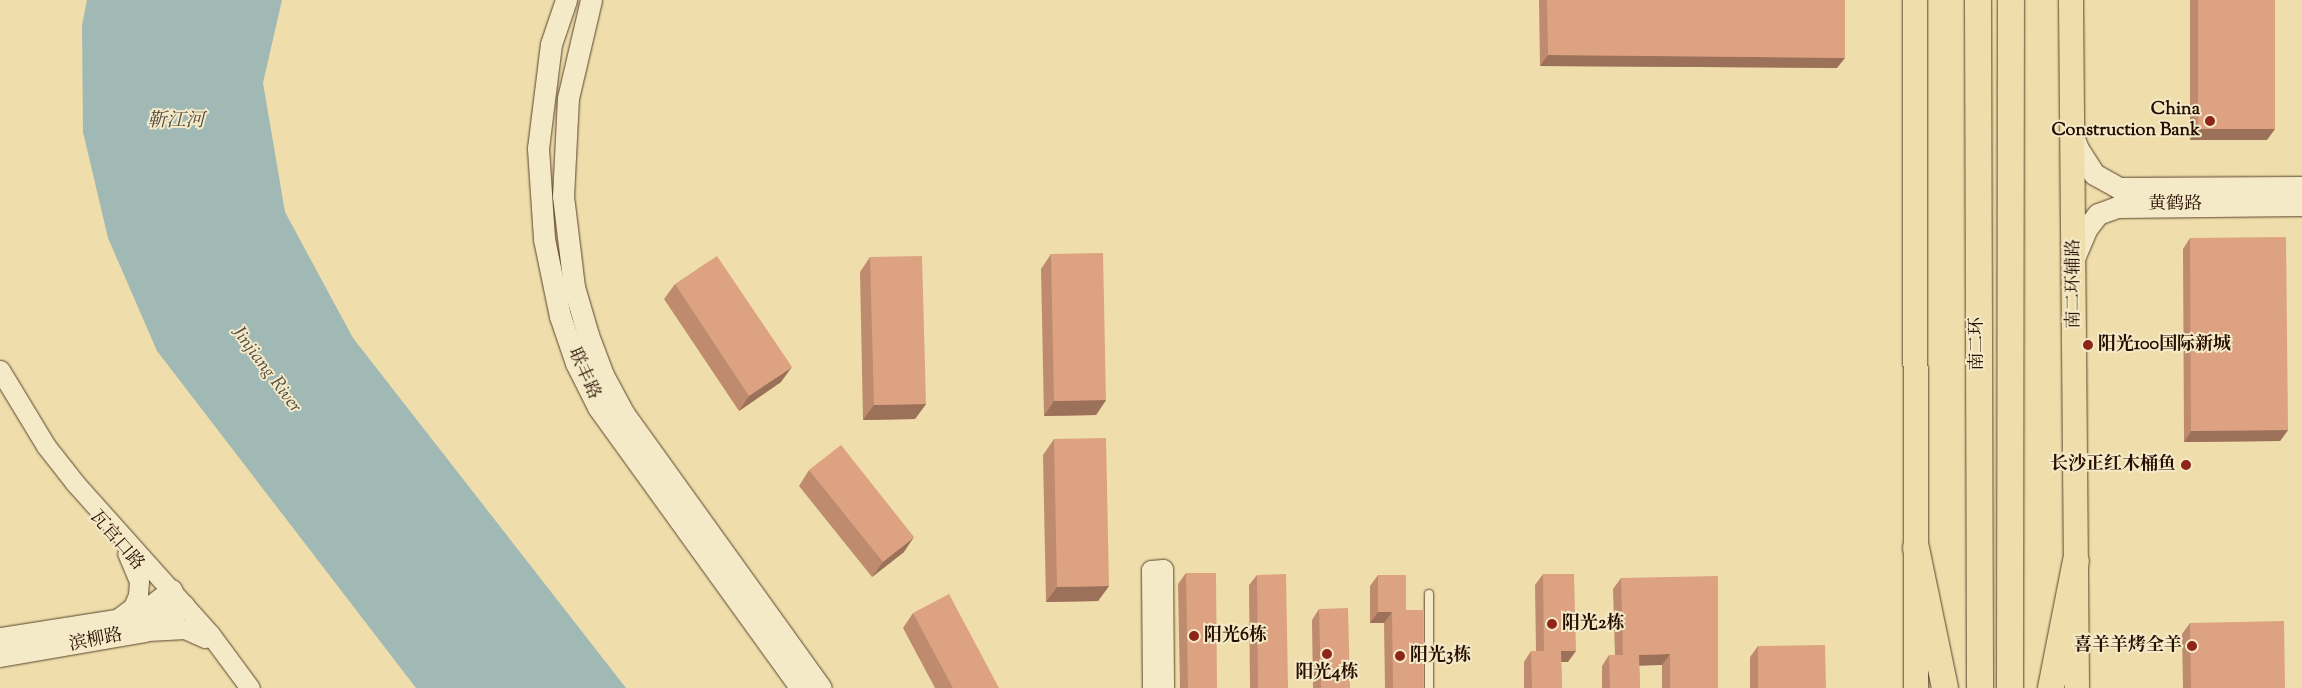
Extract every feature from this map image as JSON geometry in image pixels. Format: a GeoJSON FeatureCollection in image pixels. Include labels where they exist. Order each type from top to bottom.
{"type":"FeatureCollection","features":[{"type":"Feature","properties":{"kind":"highway","name":"南二环"},"geometry":{"type":"LineString","coordinates":[[1978,0],[1980,688]]}},
{"type":"Feature","properties":{"kind":"highway","name":"南二环"},"geometry":{"type":"LineString","coordinates":[[2010,688],[2011,0]]}},
{"type":"Feature","properties":{"kind":"highway"},"geometry":{"type":"LineString","coordinates":[[1916,548],[1945,688]]}},
{"type":"Feature","properties":{"kind":"highway"},"geometry":{"type":"LineString","coordinates":[[2051,688],[2076,561]]}},
{"type":"Feature","properties":{"kind":"main road","name":"联丰路"},"geometry":{"type":"LineString","coordinates":[[566,0],[551,44],[538,148],[544,239],[566,335],[598,407],[622,444],[747,608],[801,688]]}},
{"type":"Feature","properties":{"kind":"main road","name":"联丰路"},"geometry":{"type":"LineString","coordinates":[[591,0],[568,98],[563,179],[570,259],[588,336],[603,375],[624,414],[821,688]]}},
{"type":"Feature","properties":{"kind":"main road"},"geometry":{"type":"LineString","coordinates":[[1915,0],[1916,688]]}},
{"type":"Feature","properties":{"kind":"main road","name":"南二环辅路"},"geometry":{"type":"LineString","coordinates":[[2071,0],[2075,256],[2077,688]]}},
{"type":"Feature","properties":{"kind":"main road"},"geometry":{"type":"LineString","coordinates":[[2073,136],[2078,150],[2094,174],[2120,188],[2302,187]]}},
{"type":"Feature","properties":{"kind":"main road","name":"黄鹤路"},"geometry":{"type":"LineString","coordinates":[[2075,256],[2087,228],[2098,214],[2117,207],[2302,205]]}},
{"type":"Feature","properties":{"kind":"main road","name":"滨柳路"},"geometry":{"type":"LineString","coordinates":[[0,638],[114,620],[175,600]]}},
{"type":"Feature","properties":{"kind":"main road","name":"滨柳路"},"geometry":{"type":"LineString","coordinates":[[0,656],[144,631],[175,600]]}},
{"type":"Feature","properties":{"kind":"street"},"geometry":{"type":"LineString","coordinates":[[0,370],[46,446],[75,483],[175,600],[210,634],[250,688]]}},
{"type":"Feature","properties":{"kind":"street","name":"瓦官口路"},"geometry":{"type":"LineString","coordinates":[[0,386],[64,481],[127,553],[175,600],[241,688]]}},
{"type":"Feature","properties":{"kind":"street"},"geometry":{"type":"LineString","coordinates":[[114,620],[126,615],[138,595],[139,581],[127,553]]}},
{"type":"Feature","properties":{"kind":"street"},"geometry":{"type":"LineString","coordinates":[[1152,688],[1151,570],[1162,569],[1164,688]]}},
{"type":"Feature","properties":{"kind":"street"},"geometry":{"type":"LineString","coordinates":[[144,631],[179,629],[204,638]]}},
{"type":"Feature","properties":{"kind":"lane"},"geometry":{"type":"LineString","coordinates":[[1429,594],[1429,688]]}},
{"type":"Feature","properties":{"kind":"water","name":"靳江河"},"geometry":{"type":"Polygon","coordinates":[[[87,0],[282,0],[263,83],[285,212],[353,338],[626,688],[416,688],[157,351],[108,238],[83,132],[82,25],[87,0]]]}},
{"type":"Feature","properties":{"kind":"building"},"geometry":{"type":"Polygon","coordinates":[[[1547,0],[1845,0],[1845,58],[1548,55],[1547,0]]]}},
{"type":"Feature","properties":{"kind":"building"},"geometry":{"type":"Polygon","coordinates":[[[2198,0],[2275,0],[2275,129],[2198,129],[2198,0]]]}},
{"type":"Feature","properties":{"kind":"building"},"geometry":{"type":"Polygon","coordinates":[[[2286,237],[2288,430],[2191,431],[2190,238],[2286,237]]]}},
{"type":"Feature","properties":{"kind":"building"},"geometry":{"type":"Polygon","coordinates":[[[1103,253],[1106,400],[1054,401],[1051,254],[1103,253]]]}},
{"type":"Feature","properties":{"kind":"building"},"geometry":{"type":"Polygon","coordinates":[[[717,256],[792,367],[749,396],[675,284],[717,256]]]}},
{"type":"Feature","properties":{"kind":"building"},"geometry":{"type":"Polygon","coordinates":[[[922,256],[926,404],[874,405],[870,257],[922,256]]]}},
{"type":"Feature","properties":{"kind":"building"},"geometry":{"type":"Polygon","coordinates":[[[1106,438],[1109,586],[1057,587],[1054,439],[1106,438]]]}},
{"type":"Feature","properties":{"kind":"building"},"geometry":{"type":"Polygon","coordinates":[[[841,445],[914,537],[883,562],[809,470],[841,445]]]}},
{"type":"Feature","properties":{"kind":"building","name":"阳光6栋"},"geometry":{"type":"Polygon","coordinates":[[[1186,573],[1216,573],[1217,688],[1188,688],[1186,573]]]}},
{"type":"Feature","properties":{"kind":"building"},"geometry":{"type":"Polygon","coordinates":[[[1286,574],[1288,688],[1258,688],[1257,575],[1286,574]]]}},
{"type":"Feature","properties":{"kind":"building","name":"阳光2栋"},"geometry":{"type":"Polygon","coordinates":[[[1543,574],[1574,574],[1576,651],[1561,651],[1562,688],[1532,688],[1531,651],[1544,651],[1543,574]]]}},
{"type":"Feature","properties":{"kind":"building","name":"阳光3栋"},"geometry":{"type":"Polygon","coordinates":[[[1378,575],[1406,575],[1406,610],[1423,610],[1423,688],[1393,688],[1392,612],[1378,612],[1378,575]]]}},
{"type":"Feature","properties":{"kind":"building"},"geometry":{"type":"Polygon","coordinates":[[[1718,576],[1718,688],[1670,688],[1670,654],[1639,655],[1640,688],[1610,688],[1609,655],[1623,655],[1621,578],[1718,576]]]}},
{"type":"Feature","properties":{"kind":"building"},"geometry":{"type":"Polygon","coordinates":[[[949,594],[999,688],[953,688],[913,613],[949,594]]]}},
{"type":"Feature","properties":{"kind":"building","name":"阳光4栋"},"geometry":{"type":"Polygon","coordinates":[[[1348,608],[1350,688],[1321,688],[1319,609],[1348,608]]]}},
{"type":"Feature","properties":{"kind":"building"},"geometry":{"type":"Polygon","coordinates":[[[2284,621],[2285,688],[2191,688],[2190,623],[2284,621]]]}},
{"type":"Feature","properties":{"kind":"building"},"geometry":{"type":"Polygon","coordinates":[[[1825,645],[1826,688],[1758,688],[1758,646],[1825,645]]]}},
{"type":"Feature","properties":{"kind":"place","name":"China Construction Bank"},"geometry":{"type":"Point","coordinates":[2210,121]}},
{"type":"Feature","properties":{"kind":"place","name":"阳光100国际新城"},"geometry":{"type":"Point","coordinates":[2088,345]}},
{"type":"Feature","properties":{"kind":"place","name":"长沙正红木桶鱼"},"geometry":{"type":"Point","coordinates":[2186,465]}},
{"type":"Feature","properties":{"kind":"place","name":"阳光2栋"},"geometry":{"type":"Point","coordinates":[1552,624]}},
{"type":"Feature","properties":{"kind":"place","name":"阳光6栋"},"geometry":{"type":"Point","coordinates":[1194,636]}},
{"type":"Feature","properties":{"kind":"place","name":"喜羊羊烤全羊"},"geometry":{"type":"Point","coordinates":[2192,646]}},
{"type":"Feature","properties":{"kind":"place","name":"阳光4栋"},"geometry":{"type":"Point","coordinates":[1327,654]}},
{"type":"Feature","properties":{"kind":"place","name":"阳光3栋"},"geometry":{"type":"Point","coordinates":[1400,656]}},
{"type":"Feature","properties":{"kind":"water label","name":"Jinjiang River"},"geometry":{"type":"Point","coordinates":[266,370]}}]}
